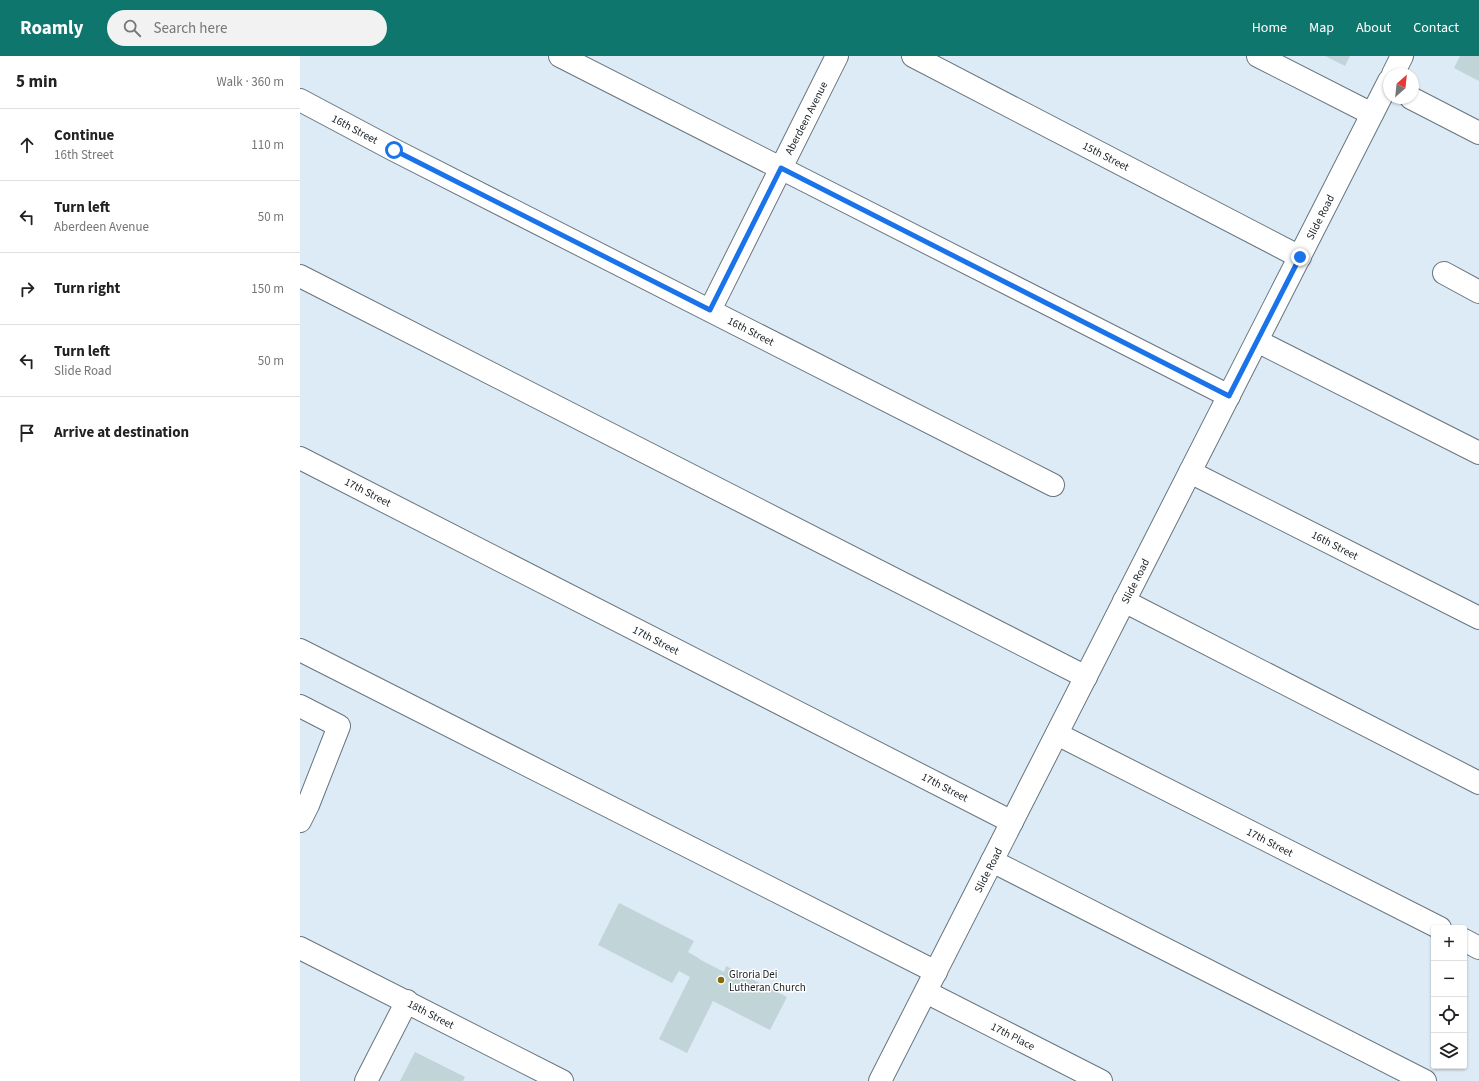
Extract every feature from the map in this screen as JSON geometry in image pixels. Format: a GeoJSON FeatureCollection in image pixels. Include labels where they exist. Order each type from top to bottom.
{"type":"FeatureCollection","features":[{"type":"Feature","properties":{"kind":"street"},"geometry":{"type":"LineString","coordinates":[[560,56],[1229,396]]}},
{"type":"Feature","properties":{"kind":"street","name":"Aberdeen Avenue"},"geometry":{"type":"LineString","coordinates":[[710,310],[837,56]]}},
{"type":"Feature","properties":{"kind":"street","name":"15th Street"},"geometry":{"type":"LineString","coordinates":[[913,56],[1300,257]]}},
{"type":"Feature","properties":{"kind":"street"},"geometry":{"type":"LineString","coordinates":[[1258,56],[1372,114]]}},
{"type":"Feature","properties":{"kind":"street","name":"Slide Road"},"geometry":{"type":"LineString","coordinates":[[1396,68],[1402,56]]}},
{"type":"Feature","properties":{"kind":"street","name":"Slide Road"},"geometry":{"type":"LineString","coordinates":[[880,1081],[1383,93]]}},
{"type":"Feature","properties":{"kind":"street","name":"16th Street"},"geometry":{"type":"LineString","coordinates":[[300,100],[1052,485]]}},
{"type":"Feature","properties":{"kind":"street"},"geometry":{"type":"LineString","coordinates":[[1419,102],[1479,133]]}},
{"type":"Feature","properties":{"kind":"street"},"geometry":{"type":"LineString","coordinates":[[1444,274],[1479,292]]}},
{"type":"Feature","properties":{"kind":"street"},"geometry":{"type":"LineString","coordinates":[[300,276],[1086,677]]}},
{"type":"Feature","properties":{"kind":"street"},"geometry":{"type":"LineString","coordinates":[[1257,341],[1479,453]]}},
{"type":"Feature","properties":{"kind":"street","name":"17th Street"},"geometry":{"type":"LineString","coordinates":[[300,458],[1012,822]]}},
{"type":"Feature","properties":{"kind":"street","name":"16th Street"},"geometry":{"type":"LineString","coordinates":[[1190,472],[1479,618]]}},
{"type":"Feature","properties":{"kind":"street"},"geometry":{"type":"LineString","coordinates":[[1124,601],[1479,783]]}},
{"type":"Feature","properties":{"kind":"street"},"geometry":{"type":"LineString","coordinates":[[300,650],[936,972]]}},
{"type":"Feature","properties":{"kind":"street"},"geometry":{"type":"LineString","coordinates":[[300,706],[339,726],[308,805],[300,821]]}},
{"type":"Feature","properties":{"kind":"street","name":"17th Street"},"geometry":{"type":"LineString","coordinates":[[1057,734],[1434,925]]}},
{"type":"Feature","properties":{"kind":"street"},"geometry":{"type":"LineString","coordinates":[[992,861],[1424,1081]]}},
{"type":"Feature","properties":{"kind":"street"},"geometry":{"type":"LineString","coordinates":[[1467,942],[1479,948]]}},
{"type":"Feature","properties":{"kind":"street","name":"18th Street"},"geometry":{"type":"LineString","coordinates":[[300,948],[562,1081]]}},
{"type":"Feature","properties":{"kind":"street","name":"17th Place"},"geometry":{"type":"LineString","coordinates":[[926,992],[1100,1081]]}},
{"type":"Feature","properties":{"kind":"street"},"geometry":{"type":"LineString","coordinates":[[366,1081],[407,1002]]}},
{"type":"Feature","properties":{"kind":"building"},"geometry":{"type":"Polygon","coordinates":[[[1325,56],[1350,56],[1345,66],[1325,56]]]}},
{"type":"Feature","properties":{"kind":"building"},"geometry":{"type":"Polygon","coordinates":[[[1460,56],[1479,56],[1479,81],[1454,68],[1460,56]]]}},
{"type":"Feature","properties":{"kind":"building","name":"Glroria Dei Lutheran Church"},"geometry":{"type":"Polygon","coordinates":[[[619,903],[694,941],[688,952],[699,959],[724,972],[726,966],[787,997],[770,1030],[713,1001],[687,1053],[659,1039],[690,977],[679,971],[672,983],[598,945],[619,903]]]}},
{"type":"Feature","properties":{"kind":"building"},"geometry":{"type":"Polygon","coordinates":[[[415,1052],[465,1077],[463,1081],[400,1081],[415,1052]]]}},
{"type":"Feature","properties":{"kind":"place","name":"Glroria Dei Lutheran Church"},"geometry":{"type":"Point","coordinates":[721,980]}},
{"type":"Feature","properties":{"kind":"route"},"geometry":{"type":"LineString","coordinates":[[394,150],[710,310],[781,168],[1229,396],[1300,257]]}}]}
